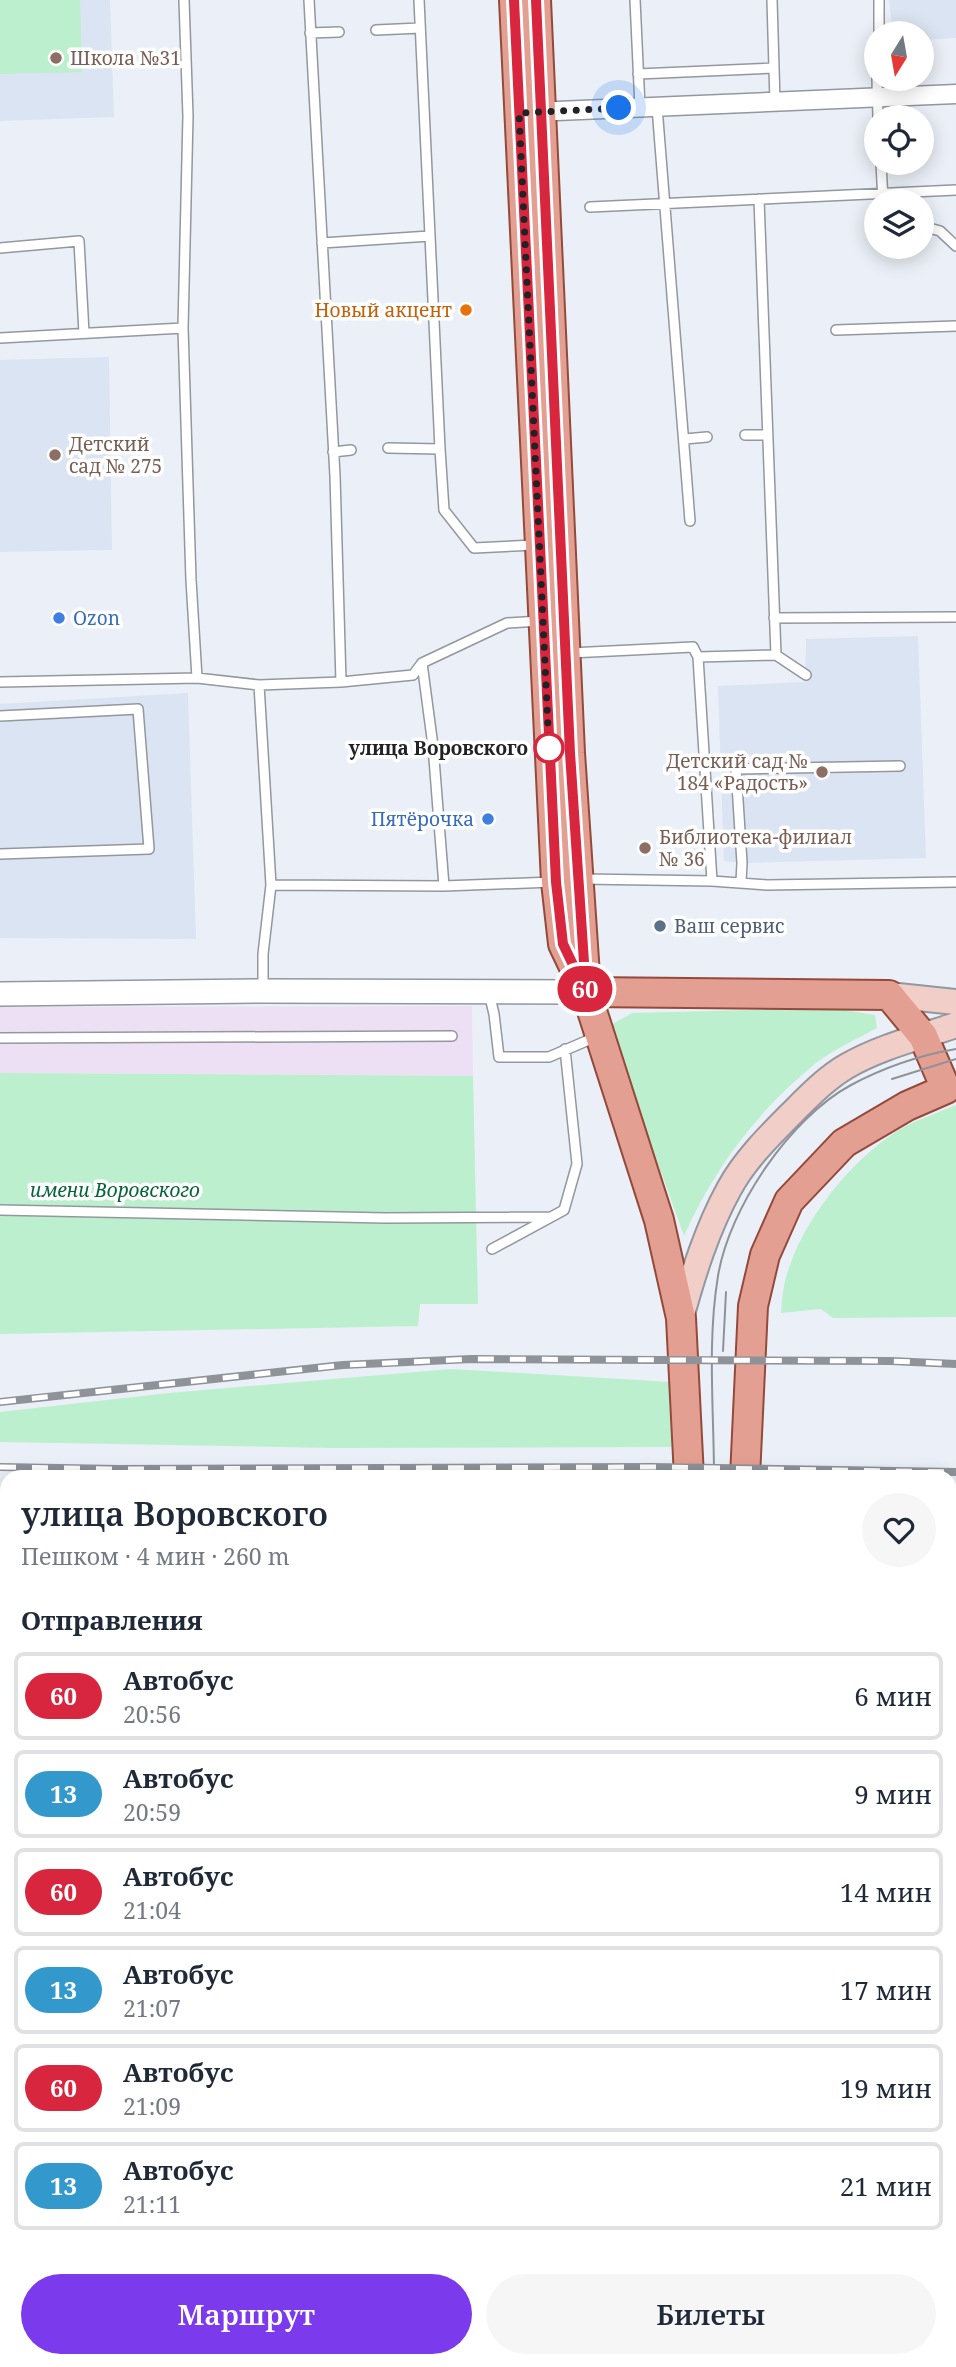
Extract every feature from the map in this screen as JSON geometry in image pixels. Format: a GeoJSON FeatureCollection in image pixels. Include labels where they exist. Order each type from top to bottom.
{"type":"FeatureCollection","features":[{"type":"Feature","properties":{"kind":"main road"},"geometry":{"type":"LineString","coordinates":[[514,0],[529,112],[566,653],[567,880]]}},
{"type":"Feature","properties":{"kind":"main road"},"geometry":{"type":"LineString","coordinates":[[536,0],[529,112],[540,545],[543,621],[567,880],[586,992],[659,1220],[681,1318],[689,1470]]}},
{"type":"Feature","properties":{"kind":"main road"},"geometry":{"type":"LineString","coordinates":[[586,992],[889,995],[956,1002]]}},
{"type":"Feature","properties":{"kind":"main road"},"geometry":{"type":"LineString","coordinates":[[745,1470],[753,1306],[765,1255],[789,1201],[844,1143],[907,1106],[951,1087],[923,1036],[889,995]]}},
{"type":"Feature","properties":{"kind":"main road"},"geometry":{"type":"LineString","coordinates":[[681,1318],[711,1227],[730,1187],[765,1140],[805,1100],[846,1067],[956,1025]]}},
{"type":"Feature","properties":{"kind":"street"},"geometry":{"type":"LineString","coordinates":[[529,112],[956,94]]}},
{"type":"Feature","properties":{"kind":"street"},"geometry":{"type":"LineString","coordinates":[[0,993],[586,992]]}},
{"type":"Feature","properties":{"kind":"lane"},"geometry":{"type":"LineString","coordinates":[[184,0],[188,116],[183,328],[197,678]]}},
{"type":"Feature","properties":{"kind":"lane"},"geometry":{"type":"LineString","coordinates":[[309,0],[334,452],[341,682]]}},
{"type":"Feature","properties":{"kind":"lane"},"geometry":{"type":"LineString","coordinates":[[419,0],[444,510],[474,548],[540,545]]}},
{"type":"Feature","properties":{"kind":"lane"},"geometry":{"type":"LineString","coordinates":[[635,0],[638,74],[648,107],[665,203],[690,521]]}},
{"type":"Feature","properties":{"kind":"lane"},"geometry":{"type":"LineString","coordinates":[[772,0],[775,102]]}},
{"type":"Feature","properties":{"kind":"lane"},"geometry":{"type":"LineString","coordinates":[[878,21],[879,0]]}},
{"type":"Feature","properties":{"kind":"lane"},"geometry":{"type":"LineString","coordinates":[[376,30],[420,28]]}},
{"type":"Feature","properties":{"kind":"lane"},"geometry":{"type":"LineString","coordinates":[[310,33],[339,32]]}},
{"type":"Feature","properties":{"kind":"lane"},"geometry":{"type":"LineString","coordinates":[[638,74],[774,68]]}},
{"type":"Feature","properties":{"kind":"lane"},"geometry":{"type":"LineString","coordinates":[[877,91],[877,105]]}},
{"type":"Feature","properties":{"kind":"lane"},"geometry":{"type":"LineString","coordinates":[[934,192],[956,190]]}},
{"type":"Feature","properties":{"kind":"lane"},"geometry":{"type":"LineString","coordinates":[[590,207],[760,199],[864,198]]}},
{"type":"Feature","properties":{"kind":"lane"},"geometry":{"type":"LineString","coordinates":[[760,199],[776,655]]}},
{"type":"Feature","properties":{"kind":"lane"},"geometry":{"type":"LineString","coordinates":[[934,229],[940,231],[956,246]]}},
{"type":"Feature","properties":{"kind":"lane"},"geometry":{"type":"LineString","coordinates":[[322,243],[430,236]]}},
{"type":"Feature","properties":{"kind":"lane"},"geometry":{"type":"LineString","coordinates":[[0,248],[79,241],[84,333]]}},
{"type":"Feature","properties":{"kind":"lane"},"geometry":{"type":"LineString","coordinates":[[836,330],[956,326]]}},
{"type":"Feature","properties":{"kind":"lane"},"geometry":{"type":"LineString","coordinates":[[0,338],[183,328]]}},
{"type":"Feature","properties":{"kind":"lane"},"geometry":{"type":"LineString","coordinates":[[745,435],[768,435]]}},
{"type":"Feature","properties":{"kind":"lane"},"geometry":{"type":"LineString","coordinates":[[685,439],[707,438]]}},
{"type":"Feature","properties":{"kind":"lane"},"geometry":{"type":"LineString","coordinates":[[388,449],[440,449]]}},
{"type":"Feature","properties":{"kind":"lane"},"geometry":{"type":"LineString","coordinates":[[334,452],[351,450]]}},
{"type":"Feature","properties":{"kind":"lane"},"geometry":{"type":"LineString","coordinates":[[774,618],[956,617]]}},
{"type":"Feature","properties":{"kind":"lane"},"geometry":{"type":"LineString","coordinates":[[0,682],[197,678],[259,685],[341,682],[413,675],[422,663],[507,623],[543,621]]}},
{"type":"Feature","properties":{"kind":"lane"},"geometry":{"type":"LineString","coordinates":[[566,653],[693,647],[698,657],[712,881]]}},
{"type":"Feature","properties":{"kind":"lane"},"geometry":{"type":"LineString","coordinates":[[698,657],[776,655],[806,675]]}},
{"type":"Feature","properties":{"kind":"lane"},"geometry":{"type":"LineString","coordinates":[[422,663],[433,746],[443,886]]}},
{"type":"Feature","properties":{"kind":"lane"},"geometry":{"type":"LineString","coordinates":[[259,685],[271,885],[263,954],[263,991]]}},
{"type":"Feature","properties":{"kind":"lane"},"geometry":{"type":"LineString","coordinates":[[0,716],[138,709],[149,849],[0,855]]}},
{"type":"Feature","properties":{"kind":"lane"},"geometry":{"type":"LineString","coordinates":[[741,883],[736,769],[900,766]]}},
{"type":"Feature","properties":{"kind":"lane"},"geometry":{"type":"LineString","coordinates":[[271,885],[443,886],[567,880],[712,881],[767,885],[956,882]]}},
{"type":"Feature","properties":{"kind":"lane"},"geometry":{"type":"LineString","coordinates":[[488,992],[494,1014],[499,1057],[549,1057],[600,1035]]}},
{"type":"Feature","properties":{"kind":"lane"},"geometry":{"type":"LineString","coordinates":[[0,1038],[452,1037]]}},
{"type":"Feature","properties":{"kind":"lane"},"geometry":{"type":"LineString","coordinates":[[492,1249],[564,1210],[577,1164],[565,1049]]}},
{"type":"Feature","properties":{"kind":"lane"},"geometry":{"type":"LineString","coordinates":[[0,1210],[385,1218],[551,1217]]}},
{"type":"Feature","properties":{"kind":"shaded area","name":"Школа №31"},"geometry":{"type":"Polygon","coordinates":[[[0,0],[110,0],[114,117],[0,121],[0,0]]]}},
{"type":"Feature","properties":{"kind":"shaded area"},"geometry":{"type":"Polygon","coordinates":[[[889,0],[956,0],[956,38],[934,39],[934,21],[892,21],[889,0]]]}},
{"type":"Feature","properties":{"kind":"shaded area","name":"Детский сад № 275"},"geometry":{"type":"Polygon","coordinates":[[[109,357],[112,550],[0,552],[0,360],[109,357]]]}},
{"type":"Feature","properties":{"kind":"shaded area","name":"Детский сад № 184 «Радость»"},"geometry":{"type":"Polygon","coordinates":[[[918,636],[926,858],[742,863],[724,861],[718,686],[805,682],[806,639],[918,636]]]}},
{"type":"Feature","properties":{"kind":"shaded area"},"geometry":{"type":"Polygon","coordinates":[[[188,693],[196,939],[0,938],[0,704],[188,693]]]}},
{"type":"Feature","properties":{"kind":"shaded area"},"geometry":{"type":"Polygon","coordinates":[[[472,1006],[473,1076],[0,1073],[0,1007],[472,1006]]]}},
{"type":"Feature","properties":{"kind":"green space"},"geometry":{"type":"Polygon","coordinates":[[[0,0],[80,0],[82,72],[0,74],[0,0]]]}},
{"type":"Feature","properties":{"kind":"green space"},"geometry":{"type":"Polygon","coordinates":[[[832,1008],[875,1015],[877,1028],[823,1058],[775,1100],[724,1164],[684,1236],[609,1026],[632,1013],[832,1008]]]}},
{"type":"Feature","properties":{"kind":"green space","name":"имени Воровского"},"geometry":{"type":"Polygon","coordinates":[[[0,1073],[473,1076],[478,1304],[420,1304],[418,1326],[0,1334],[0,1073]]]}},
{"type":"Feature","properties":{"kind":"green space"},"geometry":{"type":"Polygon","coordinates":[[[956,1105],[956,1317],[833,1318],[821,1309],[781,1313],[786,1277],[798,1245],[837,1186],[870,1151],[888,1137],[912,1123],[956,1105]]]}},
{"type":"Feature","properties":{"kind":"green space"},"geometry":{"type":"Polygon","coordinates":[[[451,1369],[671,1382],[671,1447],[333,1448],[0,1442],[0,1412],[169,1393],[451,1369]]]}},
{"type":"Feature","properties":{"kind":"tram line"},"geometry":{"type":"LineString","coordinates":[[714,1470],[712,1351],[718,1276],[724,1250],[749,1194],[785,1142],[828,1100],[851,1085],[889,1068],[956,1049]]}},
{"type":"Feature","properties":{"kind":"tram line"},"geometry":{"type":"LineString","coordinates":[[892,1079],[956,1059]]}},
{"type":"Feature","properties":{"kind":"tram line"},"geometry":{"type":"LineString","coordinates":[[723,1351],[726,1292]]}},
{"type":"Feature","properties":{"kind":"railway"},"geometry":{"type":"LineString","coordinates":[[0,1402],[343,1365],[471,1359],[891,1361],[956,1364]]}},
{"type":"Feature","properties":{"kind":"railway"},"geometry":{"type":"LineString","coordinates":[[0,1467],[652,1467],[834,1470]]}},
{"type":"Feature","properties":{"kind":"bus line","name":"60"},"geometry":{"type":"LineString","coordinates":[[514,0],[556,882],[563,944],[586,992],[570,753],[536,0]]}},
{"type":"Feature","properties":{"kind":"place","name":"Школа №31"},"geometry":{"type":"Point","coordinates":[56,58]}},
{"type":"Feature","properties":{"kind":"place","name":"Новый акцент"},"geometry":{"type":"Point","coordinates":[466,310]}},
{"type":"Feature","properties":{"kind":"place","name":"Детский сад № 275"},"geometry":{"type":"Point","coordinates":[55,455]}},
{"type":"Feature","properties":{"kind":"place","name":"Ozon"},"geometry":{"type":"Point","coordinates":[59,618]}},
{"type":"Feature","properties":{"kind":"place","name":"улица Воровского"},"geometry":{"type":"Point","coordinates":[549,748]}},
{"type":"Feature","properties":{"kind":"place","name":"Детский сад № 184 «Радость»"},"geometry":{"type":"Point","coordinates":[822,772]}},
{"type":"Feature","properties":{"kind":"place","name":"Пятёрочка"},"geometry":{"type":"Point","coordinates":[488,819]}},
{"type":"Feature","properties":{"kind":"place","name":"Библиотека-филиал № 36"},"geometry":{"type":"Point","coordinates":[645,848]}},
{"type":"Feature","properties":{"kind":"place","name":"Ваш сервис"},"geometry":{"type":"Point","coordinates":[660,926]}},
{"type":"Feature","properties":{"kind":"route"},"geometry":{"type":"LineString","coordinates":[[549,748],[519,113],[619,108]]}}]}
